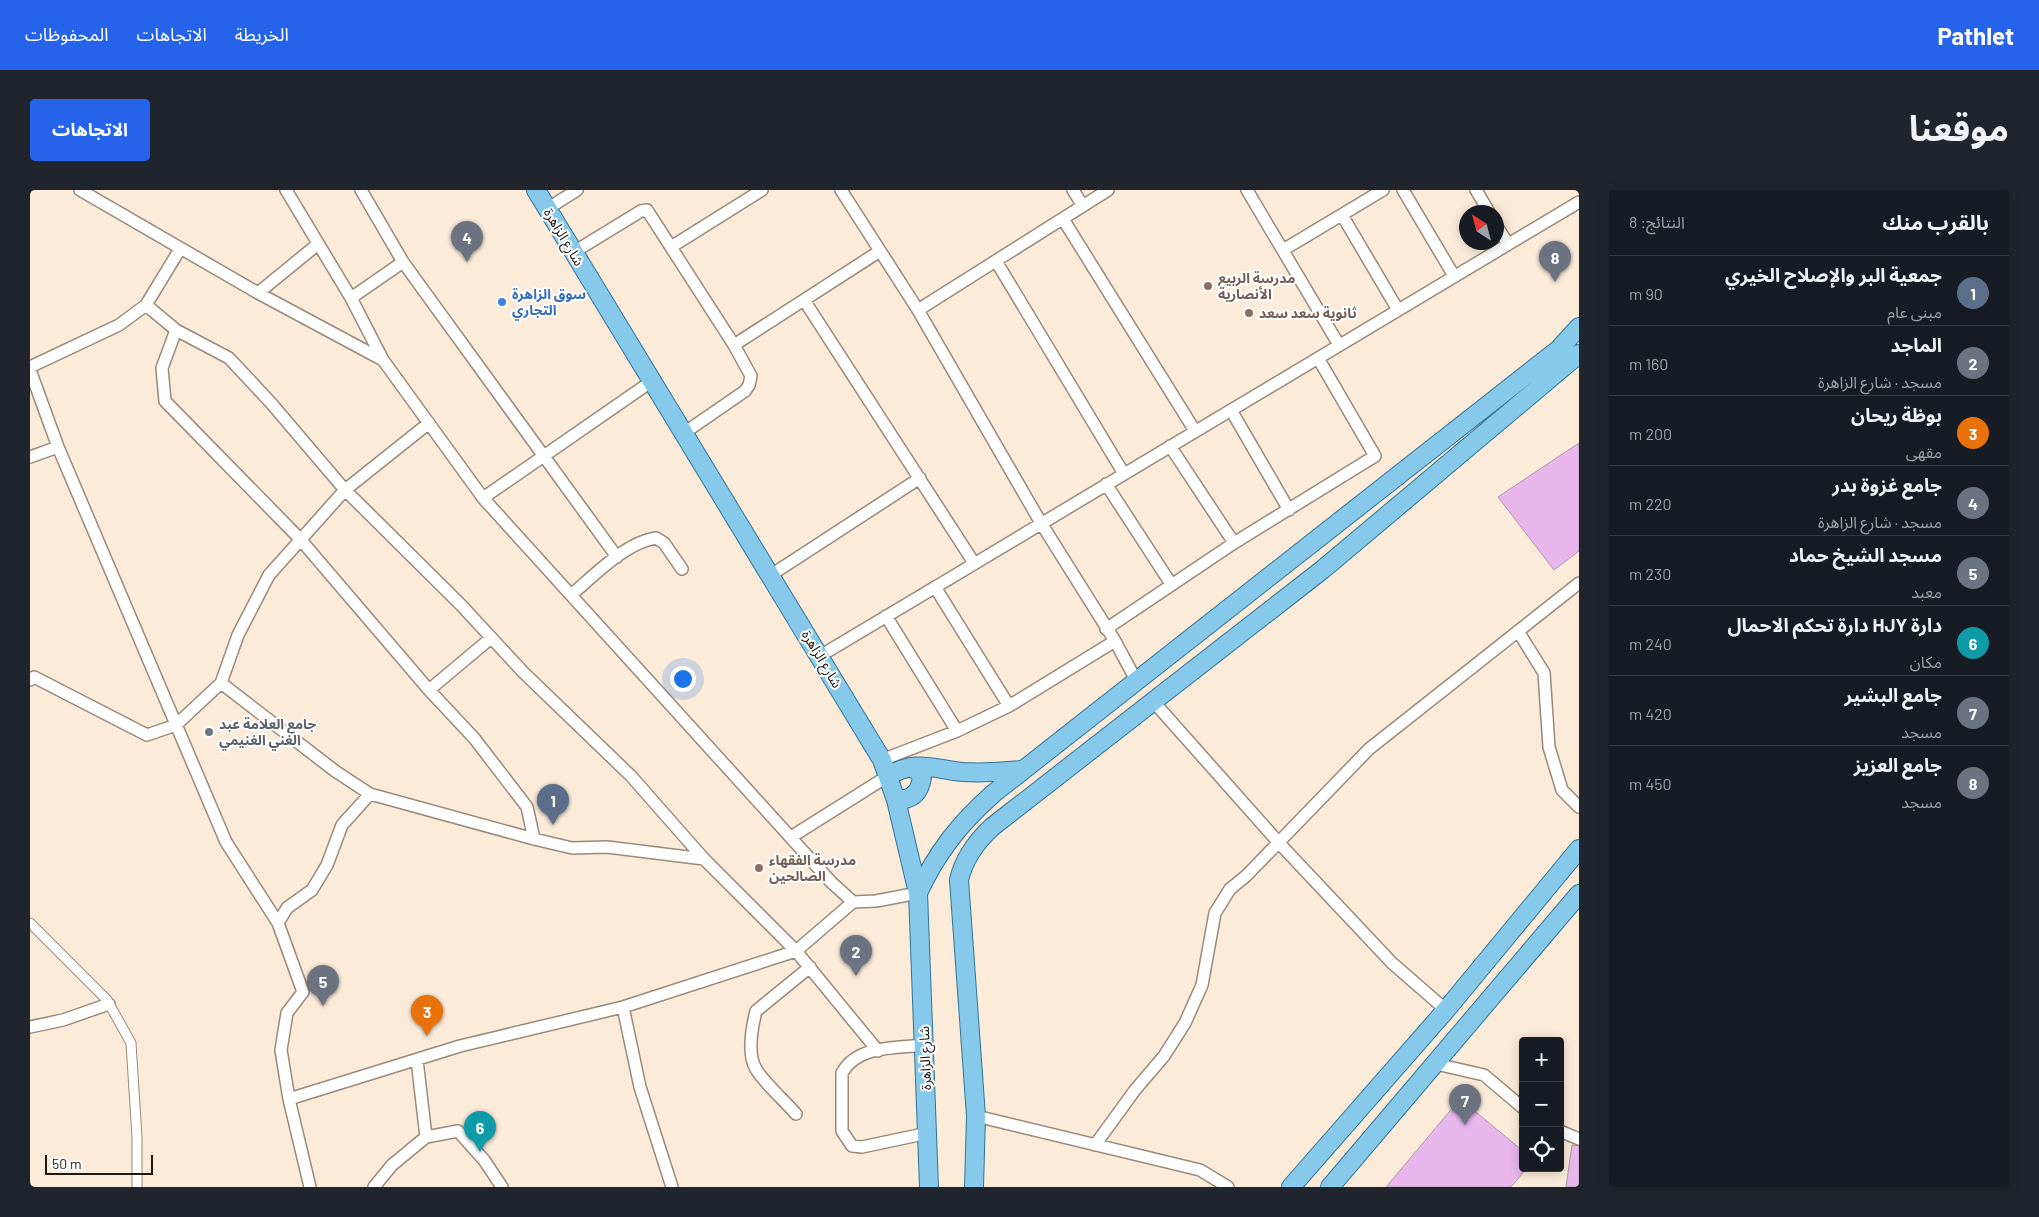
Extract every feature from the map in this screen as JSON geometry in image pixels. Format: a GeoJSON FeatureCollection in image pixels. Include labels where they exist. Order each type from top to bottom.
{"type":"FeatureCollection","features":[{"type":"Feature","properties":{"kind":"main road","name":"شارع الزاهرة"},"geometry":{"type":"LineString","coordinates":[[536,190],[820,656],[885,768],[896,800],[918,893],[929,1187]]}},
{"type":"Feature","properties":{"kind":"main road"},"geometry":{"type":"LineString","coordinates":[[918,893],[948,839],[980,805],[1022,770],[1137,682],[1560,349],[1579,327]]}},
{"type":"Feature","properties":{"kind":"main road"},"geometry":{"type":"LineString","coordinates":[[974,1187],[976,1116],[959,880],[962,869],[974,847],[992,827],[1322,570],[1579,354]]}},
{"type":"Feature","properties":{"kind":"main road"},"geometry":{"type":"LineString","coordinates":[[885,768],[921,766],[981,773],[1022,770]]}},
{"type":"Feature","properties":{"kind":"main road"},"geometry":{"type":"LineString","coordinates":[[896,800],[908,799],[917,793],[920,788],[922,777],[918,771],[910,767]]}},
{"type":"Feature","properties":{"kind":"main road"},"geometry":{"type":"LineString","coordinates":[[1291,1187],[1446,1010],[1579,849]]}},
{"type":"Feature","properties":{"kind":"main road"},"geometry":{"type":"LineString","coordinates":[[1330,1187],[1579,894]]}},
{"type":"Feature","properties":{"kind":"street"},"geometry":{"type":"LineString","coordinates":[[80,190],[258,293],[383,360]]}},
{"type":"Feature","properties":{"kind":"street"},"geometry":{"type":"LineString","coordinates":[[286,190],[351,298],[383,360],[483,498],[831,882],[853,902]]}},
{"type":"Feature","properties":{"kind":"street"},"geometry":{"type":"LineString","coordinates":[[361,190],[403,262],[617,557]]}},
{"type":"Feature","properties":{"kind":"street"},"geometry":{"type":"LineString","coordinates":[[547,209],[577,190]]}},
{"type":"Feature","properties":{"kind":"street"},"geometry":{"type":"LineString","coordinates":[[671,247],[748,194],[762,190]]}},
{"type":"Feature","properties":{"kind":"street"},"geometry":{"type":"LineString","coordinates":[[841,190],[918,310],[1040,523],[1115,641],[1137,682]]}},
{"type":"Feature","properties":{"kind":"street"},"geometry":{"type":"LineString","coordinates":[[1073,190],[1083,206]]}},
{"type":"Feature","properties":{"kind":"street"},"geometry":{"type":"LineString","coordinates":[[918,310],[1108,190]]}},
{"type":"Feature","properties":{"kind":"street"},"geometry":{"type":"LineString","coordinates":[[1247,190],[1339,345]]}},
{"type":"Feature","properties":{"kind":"street"},"geometry":{"type":"LineString","coordinates":[[1283,250],[1383,190]]}},
{"type":"Feature","properties":{"kind":"street"},"geometry":{"type":"LineString","coordinates":[[1403,190],[1454,276]]}},
{"type":"Feature","properties":{"kind":"street"},"geometry":{"type":"LineString","coordinates":[[1476,190],[1485,205]]}},
{"type":"Feature","properties":{"kind":"street"},"geometry":{"type":"LineString","coordinates":[[820,656],[1579,202]]}},
{"type":"Feature","properties":{"kind":"street"},"geometry":{"type":"LineString","coordinates":[[574,252],[641,211],[647,210],[734,345],[751,376],[749,385],[745,391],[684,433]]}},
{"type":"Feature","properties":{"kind":"street"},"geometry":{"type":"LineString","coordinates":[[1342,215],[1398,310]]}},
{"type":"Feature","properties":{"kind":"street"},"geometry":{"type":"LineString","coordinates":[[1063,219],[1195,431]]}},
{"type":"Feature","properties":{"kind":"street"},"geometry":{"type":"LineString","coordinates":[[1504,238],[1508,244]]}},
{"type":"Feature","properties":{"kind":"street"},"geometry":{"type":"LineString","coordinates":[[258,293],[318,244]]}},
{"type":"Feature","properties":{"kind":"street"},"geometry":{"type":"LineString","coordinates":[[180,249],[146,304],[119,325],[30,368],[58,447],[226,842],[278,923],[303,992],[287,1013],[281,1050],[289,1099],[310,1187]]}},
{"type":"Feature","properties":{"kind":"street"},"geometry":{"type":"LineString","coordinates":[[734,345],[880,251]]}},
{"type":"Feature","properties":{"kind":"street"},"geometry":{"type":"LineString","coordinates":[[996,261],[1124,474]]}},
{"type":"Feature","properties":{"kind":"street"},"geometry":{"type":"LineString","coordinates":[[351,298],[403,262]]}},
{"type":"Feature","properties":{"kind":"street"},"geometry":{"type":"LineString","coordinates":[[804,300],[974,563]]}},
{"type":"Feature","properties":{"kind":"street"},"geometry":{"type":"LineString","coordinates":[[146,304],[176,330],[229,358],[271,403],[345,490],[461,605],[523,672],[631,776],[704,859],[796,951],[878,1050]]}},
{"type":"Feature","properties":{"kind":"street"},"geometry":{"type":"LineString","coordinates":[[176,330],[162,368],[165,401],[300,539],[429,690],[474,738],[528,807],[534,839]]}},
{"type":"Feature","properties":{"kind":"street"},"geometry":{"type":"LineString","coordinates":[[1106,629],[1234,543],[1375,456],[1318,358]]}},
{"type":"Feature","properties":{"kind":"street"},"geometry":{"type":"LineString","coordinates":[[483,498],[652,381]]}},
{"type":"Feature","properties":{"kind":"street"},"geometry":{"type":"LineString","coordinates":[[1231,410],[1289,510]]}},
{"type":"Feature","properties":{"kind":"street"},"geometry":{"type":"LineString","coordinates":[[32,677],[147,735],[176,725],[221,683],[238,635],[269,575],[345,490],[429,423]]}},
{"type":"Feature","properties":{"kind":"street"},"geometry":{"type":"LineString","coordinates":[[1170,446],[1234,543]]}},
{"type":"Feature","properties":{"kind":"street"},"geometry":{"type":"LineString","coordinates":[[30,457],[58,447]]}},
{"type":"Feature","properties":{"kind":"street"},"geometry":{"type":"LineString","coordinates":[[771,575],[920,478]]}},
{"type":"Feature","properties":{"kind":"street"},"geometry":{"type":"LineString","coordinates":[[1106,484],[1171,584]]}},
{"type":"Feature","properties":{"kind":"street"},"geometry":{"type":"LineString","coordinates":[[571,595],[617,557],[645,540],[656,538],[664,543],[682,569]]}},
{"type":"Feature","properties":{"kind":"street"},"geometry":{"type":"LineString","coordinates":[[1096,1145],[1135,1090],[1164,1056],[1185,1022],[1202,985],[1215,913],[1230,889],[1279,843],[1369,749],[1579,583]]}},
{"type":"Feature","properties":{"kind":"street"},"geometry":{"type":"LineString","coordinates":[[935,587],[1009,706]]}},
{"type":"Feature","properties":{"kind":"street"},"geometry":{"type":"LineString","coordinates":[[886,616],[957,731]]}},
{"type":"Feature","properties":{"kind":"street"},"geometry":{"type":"LineString","coordinates":[[1518,631],[1544,673],[1549,747],[1562,790],[1579,807]]}},
{"type":"Feature","properties":{"kind":"street"},"geometry":{"type":"LineString","coordinates":[[429,690],[491,638]]}},
{"type":"Feature","properties":{"kind":"street"},"geometry":{"type":"LineString","coordinates":[[791,837],[885,768],[1009,706],[1115,641]]}},
{"type":"Feature","properties":{"kind":"street"},"geometry":{"type":"LineString","coordinates":[[221,683],[335,771],[370,794],[572,848],[608,848],[704,859]]}},
{"type":"Feature","properties":{"kind":"street"},"geometry":{"type":"LineString","coordinates":[[1153,701],[1279,843],[1392,963],[1446,1010]]}},
{"type":"Feature","properties":{"kind":"street"},"geometry":{"type":"LineString","coordinates":[[278,923],[287,908],[312,890],[327,865],[342,825],[370,794]]}},
{"type":"Feature","properties":{"kind":"street"},"geometry":{"type":"LineString","coordinates":[[289,1099],[460,1046],[623,1007],[796,951],[853,902],[876,901],[918,893]]}},
{"type":"Feature","properties":{"kind":"street"},"geometry":{"type":"LineString","coordinates":[[30,923],[109,1004],[131,1044],[137,1138],[137,1187]]}},
{"type":"Feature","properties":{"kind":"street"},"geometry":{"type":"LineString","coordinates":[[796,1114],[756,1070],[752,1056],[754,1022],[756,1011],[810,967]]}},
{"type":"Feature","properties":{"kind":"street"},"geometry":{"type":"LineString","coordinates":[[30,1027],[63,1020],[109,1004]]}},
{"type":"Feature","properties":{"kind":"street"},"geometry":{"type":"LineString","coordinates":[[623,1007],[640,1087],[672,1187]]}},
{"type":"Feature","properties":{"kind":"street"},"geometry":{"type":"LineString","coordinates":[[925,1045],[878,1050],[856,1056],[846,1065],[842,1073],[842,1131],[852,1146],[862,1147],[928,1133]]}},
{"type":"Feature","properties":{"kind":"street"},"geometry":{"type":"LineString","coordinates":[[417,1060],[426,1137]]}},
{"type":"Feature","properties":{"kind":"street"},"geometry":{"type":"LineString","coordinates":[[1436,1064],[1484,1075],[1519,1105]]}},
{"type":"Feature","properties":{"kind":"street"},"geometry":{"type":"LineString","coordinates":[[976,1116],[1200,1170],[1228,1187]]}},
{"type":"Feature","properties":{"kind":"street"},"geometry":{"type":"LineString","coordinates":[[374,1187],[392,1165],[426,1137],[458,1131],[484,1160],[502,1187]]}},
{"type":"Feature","properties":{"kind":"street"},"geometry":{"type":"LineString","coordinates":[[1564,1133],[1579,1139]]}},
{"type":"Feature","properties":{"kind":"building"},"geometry":{"type":"Polygon","coordinates":[[[1579,443],[1579,551],[1554,570],[1498,497],[1579,443]]]}},
{"type":"Feature","properties":{"kind":"building"},"geometry":{"type":"Polygon","coordinates":[[[1460,1099],[1519,1148],[1519,1172],[1523,1173],[1511,1187],[1386,1187],[1460,1099]]]}},
{"type":"Feature","properties":{"kind":"building"},"geometry":{"type":"Polygon","coordinates":[[[1572,1145],[1579,1146],[1579,1187],[1566,1187],[1572,1145]]]}},
{"type":"Feature","properties":{"kind":"place","name":"جامع غزوة بدر"},"geometry":{"type":"Point","coordinates":[467,262]}},
{"type":"Feature","properties":{"kind":"place","name":"جامع العزيز"},"geometry":{"type":"Point","coordinates":[1555,282]}},
{"type":"Feature","properties":{"kind":"place","name":"مدرسة الربيع الأنصارية"},"geometry":{"type":"Point","coordinates":[1208,286]}},
{"type":"Feature","properties":{"kind":"place","name":"سوق الزاهرة التجاري"},"geometry":{"type":"Point","coordinates":[502,302]}},
{"type":"Feature","properties":{"kind":"place","name":"ثانوية سعد سعد"},"geometry":{"type":"Point","coordinates":[1249,313]}},
{"type":"Feature","properties":{"kind":"place","name":"جامع العلامة عبد الغني الغنيمي"},"geometry":{"type":"Point","coordinates":[209,732]}},
{"type":"Feature","properties":{"kind":"place","name":"جمعية البر والإصلاح الخيري"},"geometry":{"type":"Point","coordinates":[553,825]}},
{"type":"Feature","properties":{"kind":"place","name":"مدرسة الفقهاء الصالحين"},"geometry":{"type":"Point","coordinates":[759,868]}},
{"type":"Feature","properties":{"kind":"place","name":"الماجد"},"geometry":{"type":"Point","coordinates":[856,976]}},
{"type":"Feature","properties":{"kind":"place","name":"مسجد الشيخ حماد"},"geometry":{"type":"Point","coordinates":[323,1006]}},
{"type":"Feature","properties":{"kind":"place","name":"بوظة ريحان"},"geometry":{"type":"Point","coordinates":[427,1036]}},
{"type":"Feature","properties":{"kind":"place","name":"جامع البشير"},"geometry":{"type":"Point","coordinates":[1465,1125]}},
{"type":"Feature","properties":{"kind":"place","name":"دارة HJY دارة تحكم الاحمال"},"geometry":{"type":"Point","coordinates":[480,1152]}}]}
